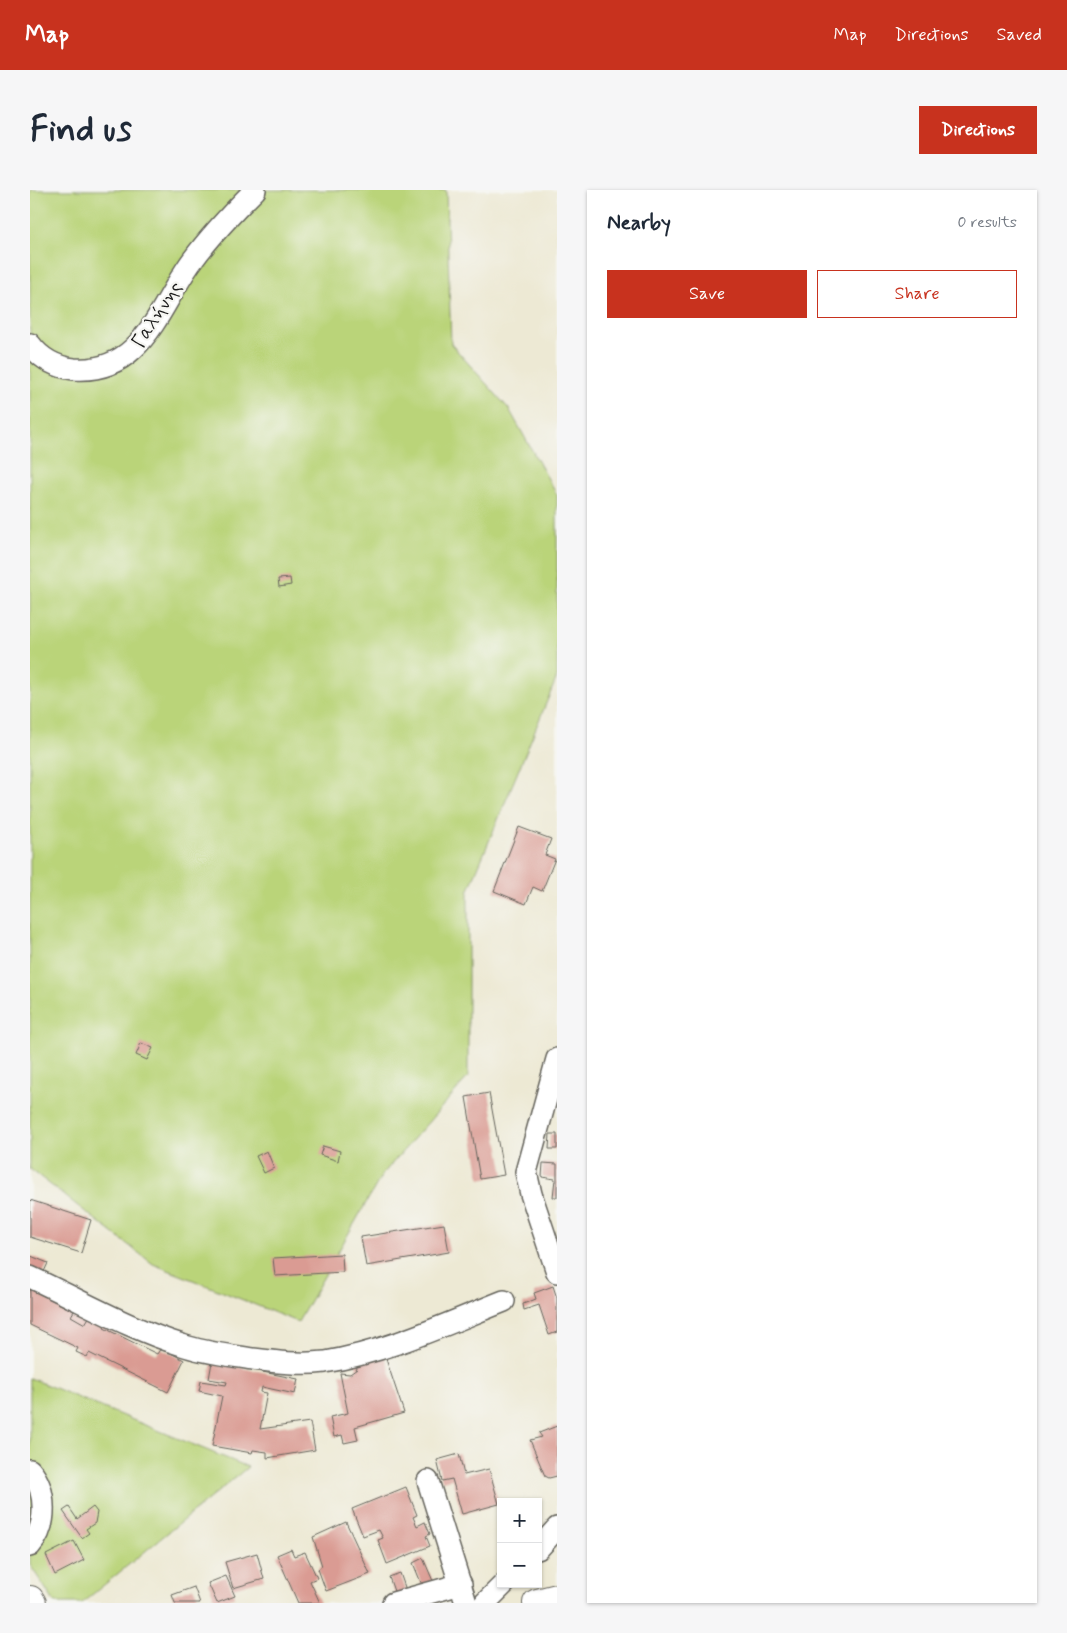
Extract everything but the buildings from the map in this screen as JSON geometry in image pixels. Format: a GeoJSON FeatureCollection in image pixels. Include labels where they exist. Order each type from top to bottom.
{"type":"FeatureCollection","features":[{"type":"Feature","properties":{"kind":"street","name":"Γαλήνης"},"geometry":{"type":"LineString","coordinates":[[30,344],[43,358],[60,366],[70,368],[98,367],[123,358],[141,341],[196,256],[255,190]]}},
{"type":"Feature","properties":{"kind":"street"},"geometry":{"type":"LineString","coordinates":[[557,1060],[526,1172],[530,1194],[557,1272]]}},
{"type":"Feature","properties":{"kind":"street"},"geometry":{"type":"LineString","coordinates":[[30,1277],[142,1330],[183,1346],[234,1356],[293,1363],[324,1362],[355,1355],[415,1336],[504,1302]]}},
{"type":"Feature","properties":{"kind":"street"},"geometry":{"type":"LineString","coordinates":[[30,1470],[38,1482],[42,1510],[40,1531],[30,1546]]}},
{"type":"Feature","properties":{"kind":"street"},"geometry":{"type":"LineString","coordinates":[[393,1603],[463,1594],[428,1481]]}},
{"type":"Feature","properties":{"kind":"street"},"geometry":{"type":"LineString","coordinates":[[542,1545],[557,1528]]}},
{"type":"Feature","properties":{"kind":"street"},"geometry":{"type":"LineString","coordinates":[[485,1603],[500,1588]]}},
{"type":"Feature","properties":{"kind":"street"},"geometry":{"type":"LineString","coordinates":[[537,1603],[557,1598]]}},
{"type":"Feature","properties":{"kind":"green space"},"geometry":{"type":"Polygon","coordinates":[[[30,190],[446,190],[451,344],[509,409],[557,495],[557,677],[468,892],[468,1077],[382,1175],[298,1322],[153,1264],[30,1169],[30,190]]]}},
{"type":"Feature","properties":{"kind":"green space"},"geometry":{"type":"Polygon","coordinates":[[[30,1378],[248,1467],[82,1603],[55,1603],[30,1565],[30,1378]]]}}]}
